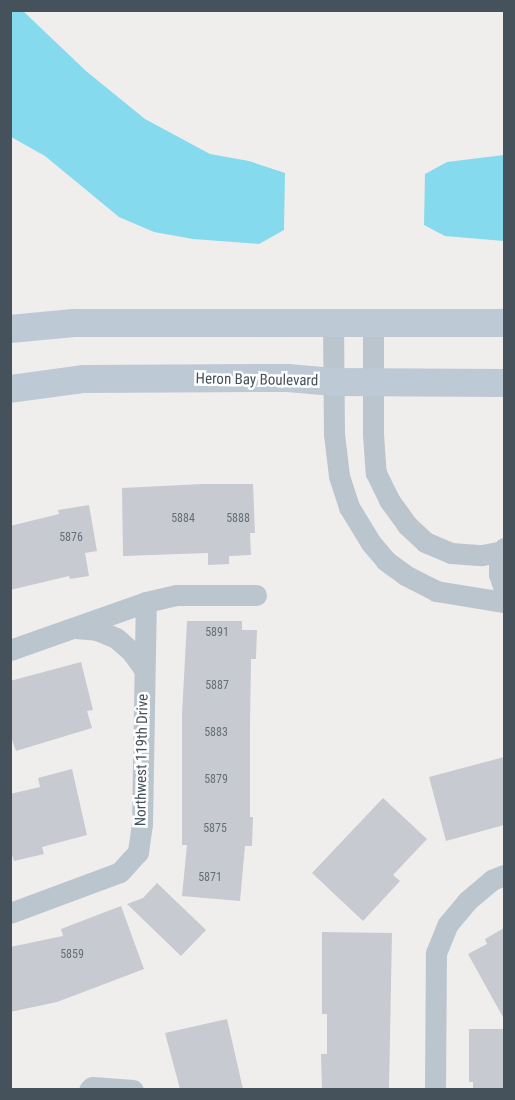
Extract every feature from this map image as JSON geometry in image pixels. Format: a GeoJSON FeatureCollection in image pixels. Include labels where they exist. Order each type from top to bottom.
{"type":"FeatureCollection","features":[{"type":"Feature","properties":{"kind":"street"},"geometry":{"type":"LineString","coordinates":[[374,321],[372,434],[376,473],[389,501],[407,525],[425,542],[451,553],[482,555],[503,550],[499,574],[504,590]]}},
{"type":"Feature","properties":{"kind":"street"},"geometry":{"type":"LineString","coordinates":[[10,329],[74,323],[374,321],[504,323]]}},
{"type":"Feature","properties":{"kind":"street"},"geometry":{"type":"LineString","coordinates":[[333,322],[334,434],[339,476],[349,507],[371,543],[386,561],[405,575],[436,591],[504,602]]}},
{"type":"Feature","properties":{"kind":"street","name":"Heron Bay Boulevard"},"geometry":{"type":"LineString","coordinates":[[10,389],[84,379],[288,378],[334,382],[504,383]]}},
{"type":"Feature","properties":{"kind":"street"},"geometry":{"type":"LineString","coordinates":[[10,650],[146,602],[176,595],[256,595]]}},
{"type":"Feature","properties":{"kind":"street","name":"Northwest 119th Drive"},"geometry":{"type":"LineString","coordinates":[[10,913],[120,872],[138,852],[142,824],[146,602]]}},
{"type":"Feature","properties":{"kind":"street"},"geometry":{"type":"LineString","coordinates":[[72,628],[97,630],[116,638],[131,651],[144,669]]}},
{"type":"Feature","properties":{"kind":"street"},"geometry":{"type":"LineString","coordinates":[[435,1089],[436,953],[448,924],[467,901],[492,880],[504,875]]}},
{"type":"Feature","properties":{"kind":"street"},"geometry":{"type":"LineString","coordinates":[[88,1089],[92,1087],[133,1089]]}},
{"type":"Feature","properties":{"kind":"water"},"geometry":{"type":"Polygon","coordinates":[[[11,10],[23,11],[86,71],[145,119],[210,154],[249,161],[285,173],[284,230],[259,244],[193,239],[154,232],[119,217],[45,156],[11,137],[11,10]]]}},
{"type":"Feature","properties":{"kind":"water"},"geometry":{"type":"Polygon","coordinates":[[[504,155],[504,241],[445,236],[424,225],[425,174],[447,162],[504,155]]]}},
{"type":"Feature","properties":{"kind":"building"},"geometry":{"type":"Polygon","coordinates":[[[253,484],[255,533],[250,533],[251,555],[229,556],[229,564],[208,565],[208,553],[123,556],[122,488],[253,484]]]}},
{"type":"Feature","properties":{"kind":"building"},"geometry":{"type":"Polygon","coordinates":[[[89,505],[97,551],[85,553],[89,576],[70,579],[69,576],[10,590],[10,526],[59,514],[58,510],[89,505]]]}},
{"type":"Feature","properties":{"kind":"building"},"geometry":{"type":"Polygon","coordinates":[[[187,621],[242,621],[242,630],[257,630],[256,659],[251,659],[250,817],[253,817],[252,846],[245,846],[240,901],[182,896],[187,845],[182,845],[182,714],[187,621]]]}},
{"type":"Feature","properties":{"kind":"building"},"geometry":{"type":"Polygon","coordinates":[[[81,662],[93,710],[87,711],[92,728],[16,751],[10,734],[10,681],[81,662]]]}},
{"type":"Feature","properties":{"kind":"building"},"geometry":{"type":"Polygon","coordinates":[[[504,757],[504,825],[446,841],[429,777],[504,757]]]}},
{"type":"Feature","properties":{"kind":"building"},"geometry":{"type":"Polygon","coordinates":[[[72,769],[87,835],[42,847],[44,854],[14,861],[10,849],[10,794],[40,787],[38,778],[72,769]]]}},
{"type":"Feature","properties":{"kind":"building"},"geometry":{"type":"Polygon","coordinates":[[[383,798],[427,839],[393,875],[400,881],[363,921],[312,873],[383,798]]]}},
{"type":"Feature","properties":{"kind":"building"},"geometry":{"type":"Polygon","coordinates":[[[157,883],[206,930],[181,956],[127,904],[143,898],[157,883]]]}},
{"type":"Feature","properties":{"kind":"building"},"geometry":{"type":"Polygon","coordinates":[[[121,906],[144,969],[57,1002],[10,1012],[10,947],[63,936],[61,929],[121,906]]]}},
{"type":"Feature","properties":{"kind":"building"},"geometry":{"type":"Polygon","coordinates":[[[504,928],[504,1019],[468,954],[487,944],[485,939],[504,928]]]}},
{"type":"Feature","properties":{"kind":"building"},"geometry":{"type":"Polygon","coordinates":[[[322,932],[392,933],[389,1089],[322,1089],[321,1054],[327,1054],[327,1014],[322,1014],[322,932]]]}},
{"type":"Feature","properties":{"kind":"building"},"geometry":{"type":"Polygon","coordinates":[[[227,1019],[243,1089],[180,1089],[165,1033],[227,1019]]]}},
{"type":"Feature","properties":{"kind":"building"},"geometry":{"type":"Polygon","coordinates":[[[469,1029],[504,1029],[504,1089],[473,1089],[473,1082],[469,1082],[469,1029]]]}}]}
